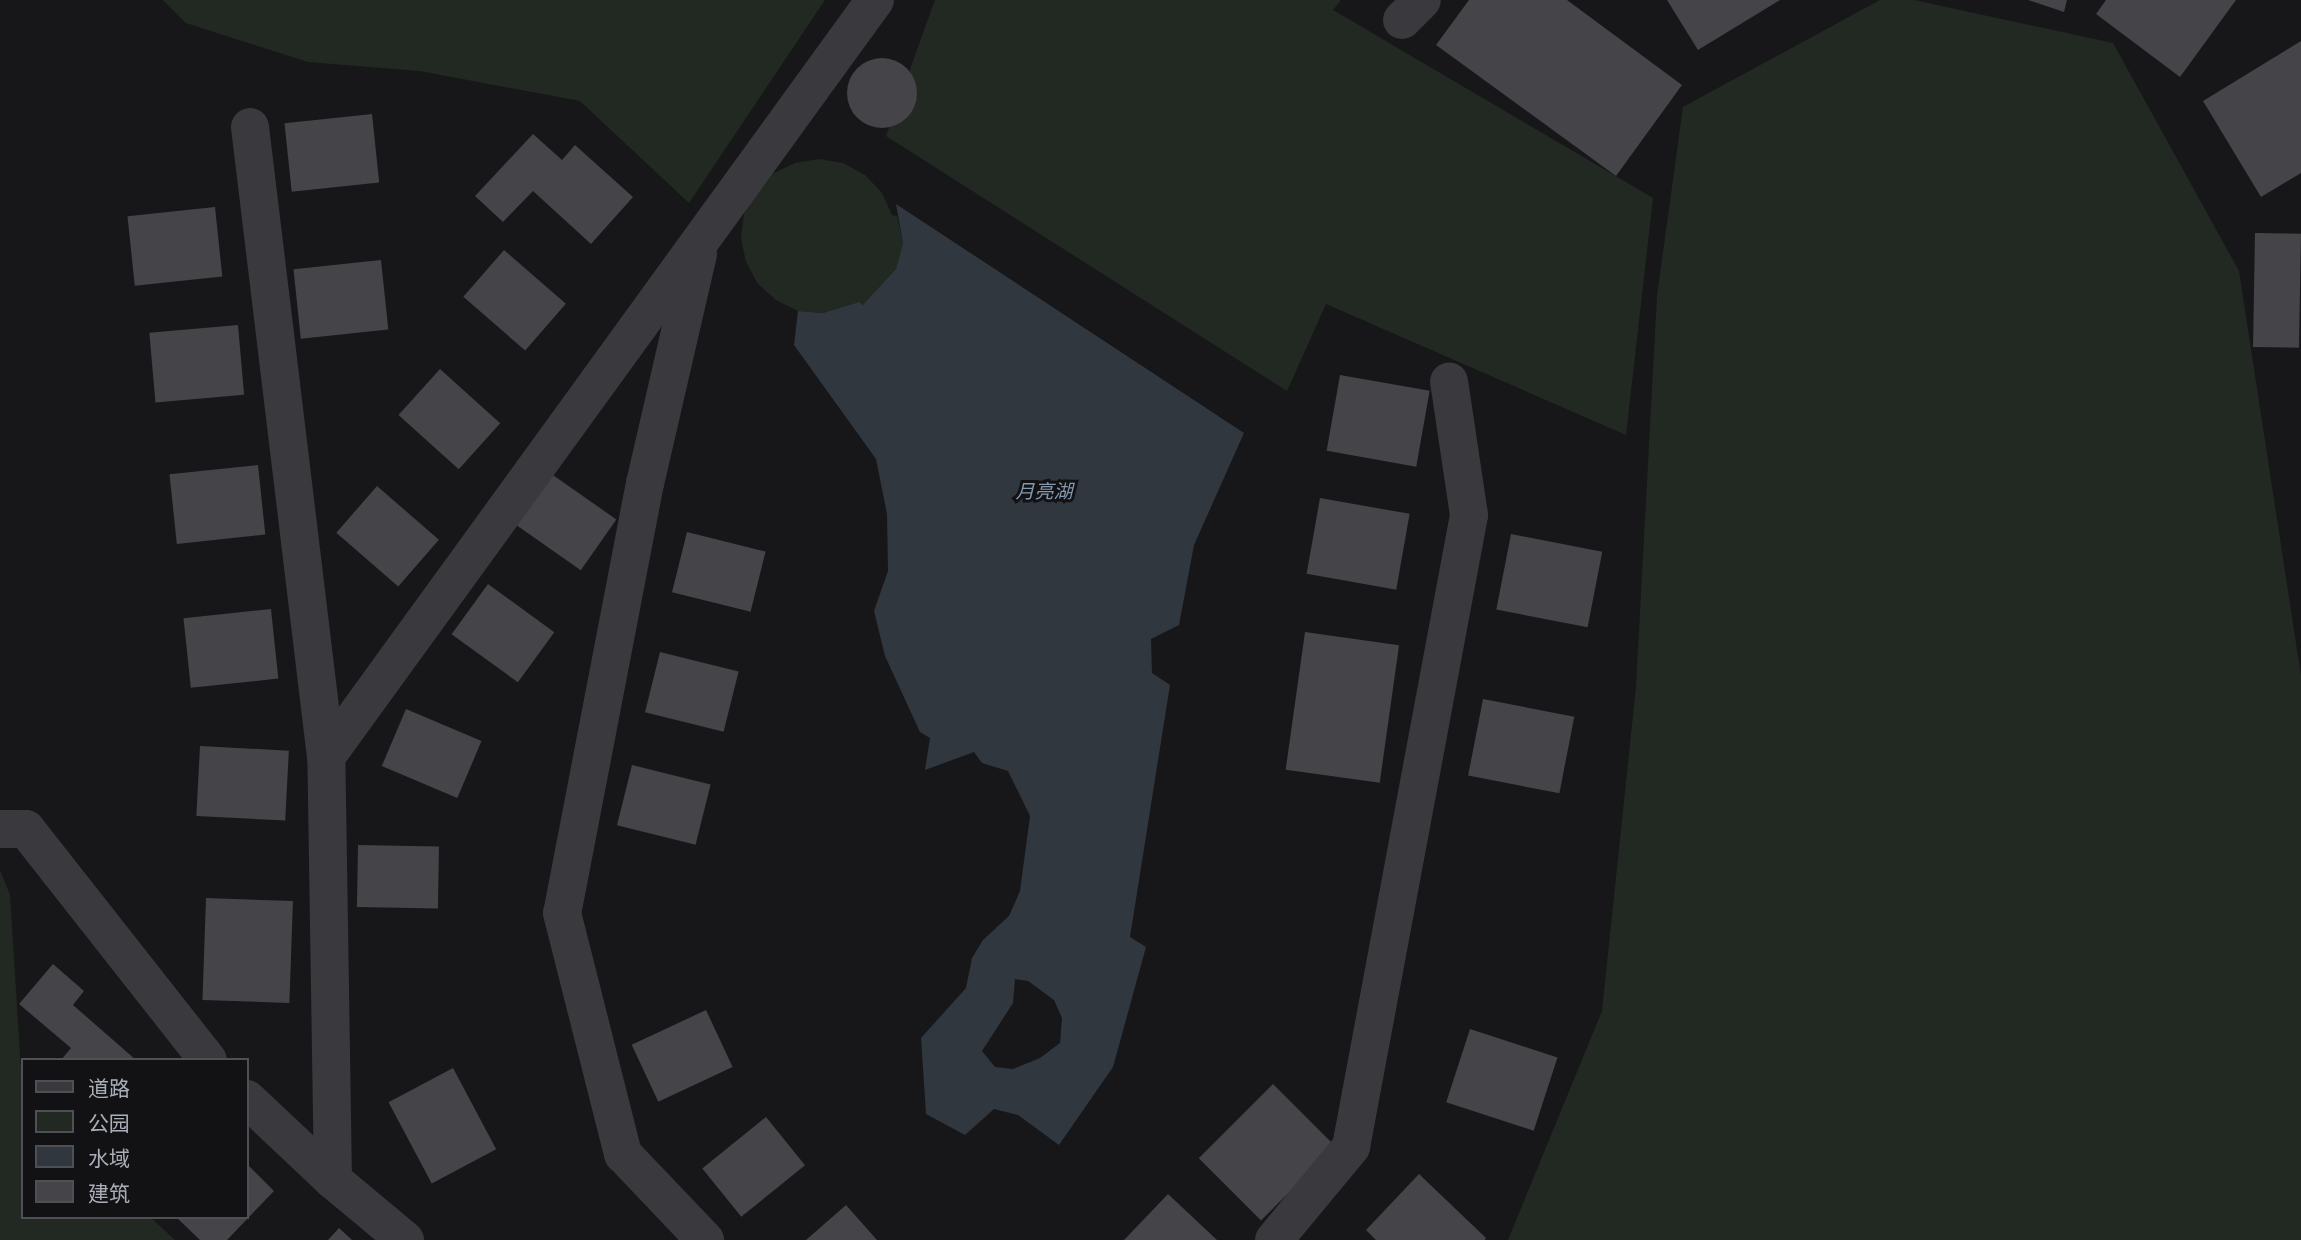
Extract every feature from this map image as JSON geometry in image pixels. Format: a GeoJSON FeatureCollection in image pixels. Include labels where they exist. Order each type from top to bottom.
{"type":"FeatureCollection","features":[{"type":"Feature","properties":{"kind":"street"},"geometry":{"type":"LineString","coordinates":[[326,757],[875,0]]}},
{"type":"Feature","properties":{"kind":"street"},"geometry":{"type":"LineString","coordinates":[[250,127],[326,757],[333,1180]]}},
{"type":"Feature","properties":{"kind":"street"},"geometry":{"type":"LineString","coordinates":[[702,238],[645,483],[562,913],[623,1154],[705,1240]]}},
{"type":"Feature","properties":{"kind":"street"},"geometry":{"type":"LineString","coordinates":[[1274,1240],[1351,1147],[1469,515],[1449,381]]}},
{"type":"Feature","properties":{"kind":"street"},"geometry":{"type":"LineString","coordinates":[[0,829],[26,829],[206,1058]]}},
{"type":"Feature","properties":{"kind":"street"},"geometry":{"type":"LineString","coordinates":[[248,1100],[333,1180],[405,1240]]}},
{"type":"Feature","properties":{"kind":"green space"},"geometry":{"type":"Polygon","coordinates":[[[163,0],[825,0],[689,203],[580,101],[420,71],[308,62],[186,23],[163,0]]]}},
{"type":"Feature","properties":{"kind":"green space"},"geometry":{"type":"Polygon","coordinates":[[[935,0],[1341,0],[1333,10],[1653,198],[1626,435],[1326,304],[1287,391],[886,136],[935,0]]]}},
{"type":"Feature","properties":{"kind":"green space"},"geometry":{"type":"Polygon","coordinates":[[[1880,0],[1914,0],[2113,43],[2239,271],[2301,676],[2301,1240],[1508,1240],[1602,1011],[1636,687],[1657,296],[1683,107],[1880,0]]]}},
{"type":"Feature","properties":{"kind":"green space"},"geometry":{"type":"Polygon","coordinates":[[[819,159],[843,163],[865,175],[882,193],[892,215],[897,216],[903,243],[896,269],[878,293],[863,305],[859,302],[823,313],[798,311],[776,300],[758,284],[746,262],[741,238],[744,214],[755,192],[772,174],[795,163],[819,159]]]}},
{"type":"Feature","properties":{"kind":"green space"},"geometry":{"type":"Polygon","coordinates":[[[0,870],[10,895],[21,1069],[21,1219],[152,1219],[175,1240],[0,1240],[0,870]]]}},
{"type":"Feature","properties":{"kind":"water","name":"月亮湖"},"geometry":{"type":"Polygon","coordinates":[[[896,204],[1244,433],[1194,545],[1179,625],[1151,639],[1152,673],[1170,685],[1130,937],[1146,947],[1113,1067],[1059,1145],[1018,1115],[994,1109],[965,1135],[926,1114],[921,1038],[966,988],[972,958],[983,940],[1009,916],[1020,891],[1030,816],[1008,771],[982,763],[974,752],[925,770],[930,738],[920,732],[885,656],[874,611],[888,571],[887,514],[876,459],[794,345],[798,311],[823,313],[859,302],[863,305],[896,269],[903,243],[896,204]],[[1015,979],[1013,1003],[982,1051],[995,1067],[1013,1069],[1040,1058],[1060,1043],[1062,1018],[1054,1000],[1028,981],[1015,979]]]}},
{"type":"Feature","properties":{"kind":"building"},"geometry":{"type":"Polygon","coordinates":[[[1469,0],[1567,0],[1682,85],[1616,176],[1436,45],[1469,0]]]}},
{"type":"Feature","properties":{"kind":"building"},"geometry":{"type":"Polygon","coordinates":[[[1667,0],[1780,0],[1698,50],[1667,0]]]}},
{"type":"Feature","properties":{"kind":"building"},"geometry":{"type":"Polygon","coordinates":[[[2028,0],[2067,0],[2064,12],[2028,0]]]}},
{"type":"Feature","properties":{"kind":"building"},"geometry":{"type":"Polygon","coordinates":[[[2106,0],[2236,0],[2180,77],[2096,14],[2106,0]]]}},
{"type":"Feature","properties":{"kind":"building"},"geometry":{"type":"Polygon","coordinates":[[[2301,41],[2301,173],[2261,197],[2203,101],[2301,41]]]}},
{"type":"Feature","properties":{"kind":"building"},"geometry":{"type":"Polygon","coordinates":[[[875,58],[889,58],[902,64],[911,73],[917,93],[915,106],[907,118],[889,128],[875,128],[862,122],[853,113],[847,100],[847,86],[853,73],[862,64],[875,58]]]}},
{"type":"Feature","properties":{"kind":"building"},"geometry":{"type":"Polygon","coordinates":[[[372,114],[379,183],[292,192],[284,123],[372,114]]]}},
{"type":"Feature","properties":{"kind":"building"},"geometry":{"type":"Polygon","coordinates":[[[533,134],[562,160],[575,145],[633,197],[591,244],[533,191],[503,222],[475,196],[533,134]]]}},
{"type":"Feature","properties":{"kind":"building"},"geometry":{"type":"Polygon","coordinates":[[[215,207],[222,277],[135,286],[127,216],[215,207]]]}},
{"type":"Feature","properties":{"kind":"building"},"geometry":{"type":"Polygon","coordinates":[[[2255,233],[2301,234],[2299,348],[2253,347],[2255,233]]]}},
{"type":"Feature","properties":{"kind":"building"},"geometry":{"type":"Polygon","coordinates":[[[504,250],[566,304],[525,351],[463,297],[504,250]]]}},
{"type":"Feature","properties":{"kind":"building"},"geometry":{"type":"Polygon","coordinates":[[[381,260],[388,330],[301,339],[293,269],[381,260]]]}},
{"type":"Feature","properties":{"kind":"building"},"geometry":{"type":"Polygon","coordinates":[[[238,325],[244,395],[155,402],[149,333],[238,325]]]}},
{"type":"Feature","properties":{"kind":"building"},"geometry":{"type":"Polygon","coordinates":[[[440,369],[500,423],[459,469],[399,415],[440,369]]]}},
{"type":"Feature","properties":{"kind":"building"},"geometry":{"type":"Polygon","coordinates":[[[1340,375],[1430,391],[1416,467],[1327,451],[1340,375]]]}},
{"type":"Feature","properties":{"kind":"building"},"geometry":{"type":"Polygon","coordinates":[[[258,465],[265,535],[177,544],[169,474],[258,465]]]}},
{"type":"Feature","properties":{"kind":"building"},"geometry":{"type":"Polygon","coordinates":[[[550,473],[616,519],[581,570],[514,524],[550,473]]]}},
{"type":"Feature","properties":{"kind":"building"},"geometry":{"type":"Polygon","coordinates":[[[377,486],[439,540],[398,587],[336,533],[377,486]]]}},
{"type":"Feature","properties":{"kind":"building"},"geometry":{"type":"Polygon","coordinates":[[[1320,498],[1410,514],[1396,590],[1307,574],[1320,498]]]}},
{"type":"Feature","properties":{"kind":"building"},"geometry":{"type":"Polygon","coordinates":[[[687,532],[766,552],[751,612],[672,592],[687,532]]]}},
{"type":"Feature","properties":{"kind":"building"},"geometry":{"type":"Polygon","coordinates":[[[1511,534],[1602,552],[1588,627],[1496,610],[1511,534]]]}},
{"type":"Feature","properties":{"kind":"building"},"geometry":{"type":"Polygon","coordinates":[[[488,584],[554,632],[518,682],[452,634],[488,584]]]}},
{"type":"Feature","properties":{"kind":"building"},"geometry":{"type":"Polygon","coordinates":[[[271,609],[278,679],[191,688],[183,618],[271,609]]]}},
{"type":"Feature","properties":{"kind":"building"},"geometry":{"type":"Polygon","coordinates":[[[1305,632],[1399,645],[1380,783],[1286,770],[1305,632]]]}},
{"type":"Feature","properties":{"kind":"building"},"geometry":{"type":"Polygon","coordinates":[[[660,652],[739,672],[724,732],[645,712],[660,652]]]}},
{"type":"Feature","properties":{"kind":"building"},"geometry":{"type":"Polygon","coordinates":[[[1483,699],[1574,717],[1559,793],[1468,776],[1483,699]]]}},
{"type":"Feature","properties":{"kind":"building"},"geometry":{"type":"Polygon","coordinates":[[[406,709],[481,741],[457,798],[382,766],[406,709]]]}},
{"type":"Feature","properties":{"kind":"building"},"geometry":{"type":"Polygon","coordinates":[[[200,746],[289,751],[285,821],[196,816],[200,746]]]}},
{"type":"Feature","properties":{"kind":"building"},"geometry":{"type":"Polygon","coordinates":[[[632,765],[711,785],[696,845],[617,825],[632,765]]]}},
{"type":"Feature","properties":{"kind":"building"},"geometry":{"type":"Polygon","coordinates":[[[358,845],[439,846],[438,908],[357,907],[358,845]]]}},
{"type":"Feature","properties":{"kind":"building"},"geometry":{"type":"Polygon","coordinates":[[[206,898],[293,901],[289,1003],[202,1000],[206,898]]]}},
{"type":"Feature","properties":{"kind":"building"},"geometry":{"type":"Polygon","coordinates":[[[53,964],[84,991],[73,1005],[134,1058],[63,1058],[71,1048],[19,1004],[53,964]]]}},
{"type":"Feature","properties":{"kind":"building"},"geometry":{"type":"Polygon","coordinates":[[[706,1010],[733,1067],[658,1102],[632,1045],[706,1010]]]}},
{"type":"Feature","properties":{"kind":"building"},"geometry":{"type":"Polygon","coordinates":[[[1470,1029],[1557,1057],[1534,1131],[1446,1102],[1470,1029]]]}},
{"type":"Feature","properties":{"kind":"building"},"geometry":{"type":"Polygon","coordinates":[[[453,1068],[496,1149],[432,1184],[389,1102],[453,1068]]]}},
{"type":"Feature","properties":{"kind":"building"},"geometry":{"type":"Polygon","coordinates":[[[1273,1084],[1335,1146],[1261,1220],[1199,1158],[1273,1084]]]}},
{"type":"Feature","properties":{"kind":"building"},"geometry":{"type":"Polygon","coordinates":[[[766,1117],[805,1165],[741,1217],[702,1169],[766,1117]]]}},
{"type":"Feature","properties":{"kind":"building"},"geometry":{"type":"Polygon","coordinates":[[[248,1165],[274,1191],[248,1218],[248,1165]]]}},
{"type":"Feature","properties":{"kind":"building"},"geometry":{"type":"Polygon","coordinates":[[[1419,1174],[1486,1238],[1485,1240],[1376,1240],[1366,1230],[1419,1174]]]}},
{"type":"Feature","properties":{"kind":"building"},"geometry":{"type":"Polygon","coordinates":[[[1168,1194],[1217,1240],[1124,1240],[1168,1194]]]}},
{"type":"Feature","properties":{"kind":"building"},"geometry":{"type":"Polygon","coordinates":[[[846,1205],[877,1240],[806,1240],[846,1205]]]}},
{"type":"Feature","properties":{"kind":"building"},"geometry":{"type":"Polygon","coordinates":[[[178,1219],[247,1219],[227,1240],[200,1240],[178,1219]]]}},
{"type":"Feature","properties":{"kind":"building"},"geometry":{"type":"Polygon","coordinates":[[[339,1228],[352,1240],[328,1240],[339,1228]]]}}]}
